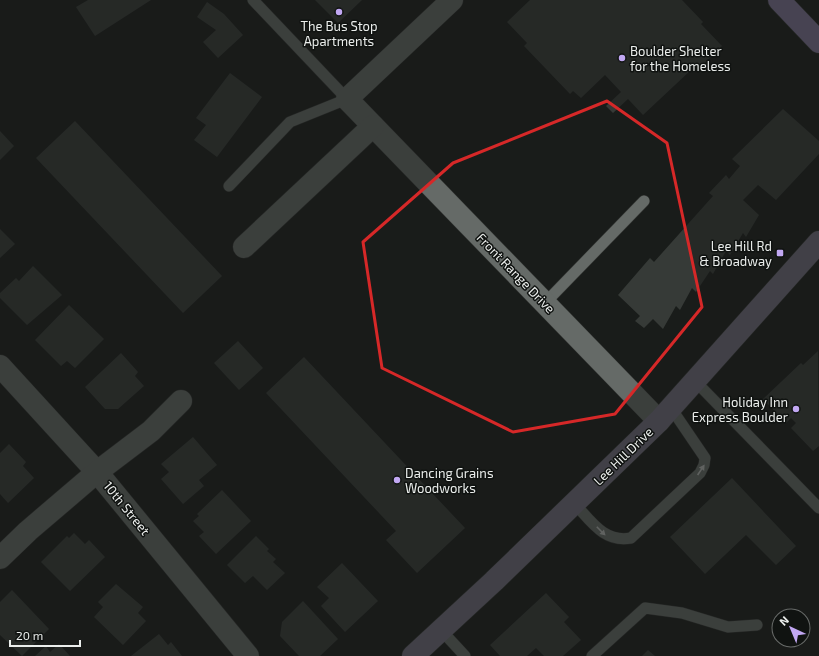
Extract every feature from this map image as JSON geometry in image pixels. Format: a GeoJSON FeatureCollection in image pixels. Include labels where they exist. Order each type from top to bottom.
{"type":"FeatureCollection","features":[{"type":"Feature","properties":{"kind":"main road"},"geometry":{"type":"LineString","coordinates":[[779,0],[819,42]]}},
{"type":"Feature","properties":{"kind":"street"},"geometry":{"type":"LineString","coordinates":[[348,99],[452,0]]}},
{"type":"Feature","properties":{"kind":"street","name":"Front Range Drive"},"geometry":{"type":"LineString","coordinates":[[348,99],[372,126],[546,303],[665,414]]}},
{"type":"Feature","properties":{"kind":"street"},"geometry":{"type":"LineString","coordinates":[[244,247],[372,126]]}},
{"type":"Feature","properties":{"kind":"street","name":"Lee Hill Drive"},"geometry":{"type":"LineString","coordinates":[[413,656],[574,504],[665,414],[819,242]]}},
{"type":"Feature","properties":{"kind":"street","name":"10th Street"},"geometry":{"type":"LineString","coordinates":[[0,366],[97,472],[248,656]]}},
{"type":"Feature","properties":{"kind":"street"},"geometry":{"type":"LineString","coordinates":[[0,558],[28,531],[97,472],[151,431],[182,401]]}},
{"type":"Feature","properties":{"kind":"lane"},"geometry":{"type":"LineString","coordinates":[[229,186],[290,122],[348,99],[253,0]]}},
{"type":"Feature","properties":{"kind":"lane"},"geometry":{"type":"LineString","coordinates":[[546,303],[644,202]]}},
{"type":"Feature","properties":{"kind":"lane"},"geometry":{"type":"LineString","coordinates":[[695,381],[819,508]]}},
{"type":"Feature","properties":{"kind":"lane"},"geometry":{"type":"LineString","coordinates":[[574,504],[606,536],[622,540],[632,538],[700,473],[704,465],[705,458],[665,414]]}},
{"type":"Feature","properties":{"kind":"lane"},"geometry":{"type":"LineString","coordinates":[[592,656],[645,608],[682,613],[728,627],[757,625]]}},
{"type":"Feature","properties":{"kind":"lane"},"geometry":{"type":"LineString","coordinates":[[441,630],[465,656]]}},
{"type":"Feature","properties":{"kind":"highlighted area"},"geometry":{"type":"Polygon","coordinates":[[[607,101],[667,143],[702,307],[615,414],[513,432],[382,368],[363,242],[453,163],[607,101]]]}},
{"type":"Feature","properties":{"kind":"building"},"geometry":{"type":"Polygon","coordinates":[[[88,0],[151,0],[95,36],[76,7],[88,0]]]}},
{"type":"Feature","properties":{"kind":"building","name":"The Bus Stop Apartments"},"geometry":{"type":"Polygon","coordinates":[[[315,0],[362,0],[338,23],[315,0]]]}},
{"type":"Feature","properties":{"kind":"building","name":"Boulder Shelter for the Homeless"},"geometry":{"type":"Polygon","coordinates":[[[530,0],[682,0],[703,22],[701,24],[722,46],[694,73],[691,70],[643,115],[628,99],[613,113],[606,106],[621,92],[605,75],[581,98],[573,91],[570,94],[524,46],[527,43],[507,22],[530,0]]]}},
{"type":"Feature","properties":{"kind":"building"},"geometry":{"type":"Polygon","coordinates":[[[207,2],[224,14],[243,35],[218,58],[203,42],[216,30],[197,17],[207,2]]]}},
{"type":"Feature","properties":{"kind":"building"},"geometry":{"type":"Polygon","coordinates":[[[230,73],[262,97],[217,157],[194,140],[206,125],[196,118],[230,73]]]}},
{"type":"Feature","properties":{"kind":"building"},"geometry":{"type":"Polygon","coordinates":[[[783,109],[819,141],[819,154],[776,200],[758,185],[743,200],[759,215],[746,237],[743,233],[730,255],[726,251],[713,274],[710,271],[696,292],[692,288],[680,310],[676,306],[663,329],[653,319],[644,328],[635,321],[640,316],[618,295],[650,258],[654,262],[713,196],[709,193],[726,175],[729,179],[740,166],[732,159],[783,109]]]}},
{"type":"Feature","properties":{"kind":"building"},"geometry":{"type":"Polygon","coordinates":[[[75,121],[222,276],[183,313],[36,158],[75,121]]]}},
{"type":"Feature","properties":{"kind":"building"},"geometry":{"type":"Polygon","coordinates":[[[0,131],[14,146],[0,160],[0,131]]]}},
{"type":"Feature","properties":{"kind":"building"},"geometry":{"type":"Polygon","coordinates":[[[0,229],[15,244],[0,258],[0,229]]]}},
{"type":"Feature","properties":{"kind":"building"},"geometry":{"type":"Polygon","coordinates":[[[33,266],[62,295],[27,325],[0,298],[0,293],[16,278],[19,281],[33,266]]]}},
{"type":"Feature","properties":{"kind":"building"},"geometry":{"type":"Polygon","coordinates":[[[69,305],[104,339],[75,368],[67,361],[61,366],[35,340],[69,305]]]}},
{"type":"Feature","properties":{"kind":"building"},"geometry":{"type":"Polygon","coordinates":[[[238,341],[263,368],[239,390],[214,363],[238,341]]]}},
{"type":"Feature","properties":{"kind":"building","name":"Holiday Inn Express Boulder"},"geometry":{"type":"Polygon","coordinates":[[[818,351],[819,446],[813,451],[791,428],[796,423],[791,418],[786,423],[763,399],[801,363],[803,365],[818,351]]]}},
{"type":"Feature","properties":{"kind":"building"},"geometry":{"type":"Polygon","coordinates":[[[121,353],[138,372],[135,376],[144,386],[118,409],[105,409],[85,387],[121,353]]]}},
{"type":"Feature","properties":{"kind":"building"},"geometry":{"type":"Polygon","coordinates":[[[304,357],[465,528],[417,573],[386,540],[396,531],[266,393],[304,357]]]}},
{"type":"Feature","properties":{"kind":"building"},"geometry":{"type":"Polygon","coordinates":[[[193,437],[217,465],[199,480],[204,486],[183,504],[161,479],[169,472],[161,464],[193,437]]]}},
{"type":"Feature","properties":{"kind":"building"},"geometry":{"type":"Polygon","coordinates":[[[9,444],[26,462],[23,466],[34,478],[8,503],[0,494],[0,453],[9,444]]]}},
{"type":"Feature","properties":{"kind":"building"},"geometry":{"type":"Polygon","coordinates":[[[732,478],[796,546],[776,565],[746,535],[705,574],[670,537],[732,478]]]}},
{"type":"Feature","properties":{"kind":"building"},"geometry":{"type":"Polygon","coordinates":[[[222,490],[251,521],[216,554],[199,536],[204,532],[193,521],[199,516],[197,514],[222,490]]]}},
{"type":"Feature","properties":{"kind":"building"},"geometry":{"type":"Polygon","coordinates":[[[74,533],[85,544],[89,540],[105,557],[70,591],[41,562],[67,536],[69,538],[74,533]]]}},
{"type":"Feature","properties":{"kind":"building"},"geometry":{"type":"Polygon","coordinates":[[[256,536],[269,549],[267,551],[276,559],[273,562],[285,573],[267,590],[253,576],[245,583],[227,565],[256,536]]]}},
{"type":"Feature","properties":{"kind":"building"},"geometry":{"type":"Polygon","coordinates":[[[342,563],[378,601],[345,632],[321,606],[329,598],[317,587],[342,563]]]}},
{"type":"Feature","properties":{"kind":"building"},"geometry":{"type":"Polygon","coordinates":[[[116,584],[143,607],[138,613],[146,621],[123,645],[94,617],[103,607],[98,602],[116,584]]]}},
{"type":"Feature","properties":{"kind":"building"},"geometry":{"type":"Polygon","coordinates":[[[12,590],[49,629],[22,656],[0,635],[0,602],[12,590]]]}},
{"type":"Feature","properties":{"kind":"building"},"geometry":{"type":"Polygon","coordinates":[[[546,593],[569,617],[564,622],[581,640],[563,656],[544,656],[536,648],[527,656],[500,656],[490,645],[546,593]]]}},
{"type":"Feature","properties":{"kind":"building"},"geometry":{"type":"Polygon","coordinates":[[[303,601],[338,639],[320,656],[299,656],[280,636],[282,622],[303,601]]]}},
{"type":"Feature","properties":{"kind":"building"},"geometry":{"type":"Polygon","coordinates":[[[159,634],[168,645],[171,642],[182,656],[131,656],[159,634]]]}},
{"type":"Feature","properties":{"kind":"building"},"geometry":{"type":"Polygon","coordinates":[[[59,644],[70,656],[35,656],[46,646],[50,652],[59,644]]]}},
{"type":"Feature","properties":{"kind":"building"},"geometry":{"type":"Polygon","coordinates":[[[648,650],[655,656],[642,656],[648,650]]]}},
{"type":"Feature","properties":{"kind":"place","name":"The Bus Stop Apartments"},"geometry":{"type":"Point","coordinates":[339,12]}},
{"type":"Feature","properties":{"kind":"place","name":"Boulder Shelter for the Homeless"},"geometry":{"type":"Point","coordinates":[622,58]}},
{"type":"Feature","properties":{"kind":"place","name":"Lee Hill Rd & Broadway"},"geometry":{"type":"Point","coordinates":[780,253]}},
{"type":"Feature","properties":{"kind":"place","name":"Holiday Inn Express Boulder"},"geometry":{"type":"Point","coordinates":[796,409]}},
{"type":"Feature","properties":{"kind":"place","name":"Dancing Grains Woodworks"},"geometry":{"type":"Point","coordinates":[397,480]}}]}
